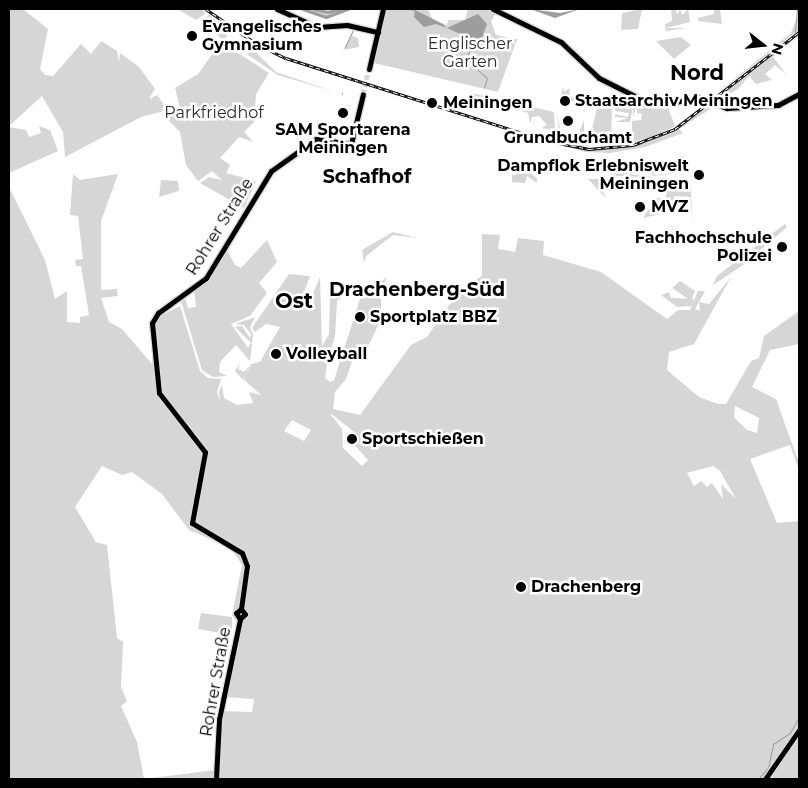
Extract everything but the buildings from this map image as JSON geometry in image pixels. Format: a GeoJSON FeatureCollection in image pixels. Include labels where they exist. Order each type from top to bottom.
{"type":"FeatureCollection","features":[{"type":"Feature","properties":{"kind":"main road"},"geometry":{"type":"LineString","coordinates":[[277,9],[317,27],[347,25],[378,32]]}},
{"type":"Feature","properties":{"kind":"main road"},"geometry":{"type":"LineString","coordinates":[[369,69],[383,9]]}},
{"type":"Feature","properties":{"kind":"main road"},"geometry":{"type":"LineString","coordinates":[[493,9],[561,42],[599,78],[647,102],[666,104],[701,97],[727,108],[778,105],[799,94]]}},
{"type":"Feature","properties":{"kind":"main road","name":"Rohrer Straße"},"geometry":{"type":"LineString","coordinates":[[216,779],[219,719],[240,619],[245,615],[241,609],[247,566],[242,553],[192,523],[205,452],[159,393],[152,323],[158,313],[206,278],[270,170],[316,139],[351,144],[363,94]]}},
{"type":"Feature","properties":{"kind":"main road"},"geometry":{"type":"LineString","coordinates":[[765,779],[799,730]]}},
{"type":"Feature","properties":{"kind":"green space"},"geometry":{"type":"Polygon","coordinates":[[[9,9],[23,9],[48,29],[40,69],[45,75],[53,76],[81,44],[91,54],[101,41],[117,51],[119,62],[120,53],[139,67],[155,89],[150,97],[152,103],[151,98],[157,95],[168,110],[141,117],[65,157],[63,132],[42,96],[9,126],[9,9]]]}},
{"type":"Feature","properties":{"kind":"green space"},"geometry":{"type":"Polygon","coordinates":[[[202,9],[206,13],[196,20],[179,10],[202,9]]]}},
{"type":"Feature","properties":{"kind":"green space"},"geometry":{"type":"Polygon","coordinates":[[[299,9],[326,11],[350,9],[327,19],[299,9]]]}},
{"type":"Feature","properties":{"kind":"green space","name":"Englischer Garten"},"geometry":{"type":"Polygon","coordinates":[[[386,9],[428,9],[433,21],[447,25],[448,20],[465,20],[468,9],[489,9],[511,19],[495,15],[491,21],[496,35],[517,39],[498,92],[374,63],[386,9]]]}},
{"type":"Feature","properties":{"kind":"green space"},"geometry":{"type":"Polygon","coordinates":[[[642,9],[638,29],[621,30],[622,13],[642,9]]]}},
{"type":"Feature","properties":{"kind":"green space"},"geometry":{"type":"Polygon","coordinates":[[[671,9],[676,9],[677,15],[680,9],[682,15],[688,9],[690,22],[666,28],[686,28],[666,31],[665,24],[672,21],[671,9]]]}},
{"type":"Feature","properties":{"kind":"green space"},"geometry":{"type":"Polygon","coordinates":[[[714,9],[720,9],[722,24],[698,21],[698,18],[714,14],[714,9]]]}},
{"type":"Feature","properties":{"kind":"green space"},"geometry":{"type":"Polygon","coordinates":[[[799,13],[799,30],[710,99],[791,33],[799,13]]]}},
{"type":"Feature","properties":{"kind":"green space"},"geometry":{"type":"Polygon","coordinates":[[[209,14],[229,33],[224,40],[202,24],[209,14]]]}},
{"type":"Feature","properties":{"kind":"green space"},"geometry":{"type":"Polygon","coordinates":[[[355,29],[352,36],[358,38],[359,47],[343,50],[355,29]]]}},
{"type":"Feature","properties":{"kind":"green space"},"geometry":{"type":"Polygon","coordinates":[[[799,33],[799,40],[797,37],[773,57],[786,74],[775,65],[765,74],[772,80],[756,84],[749,76],[738,89],[714,102],[799,33]]]}},
{"type":"Feature","properties":{"kind":"green space"},"geometry":{"type":"Polygon","coordinates":[[[681,37],[691,45],[674,59],[656,41],[681,37]]]}},
{"type":"Feature","properties":{"kind":"green space","name":"Parkfriedhof"},"geometry":{"type":"Polygon","coordinates":[[[221,42],[269,73],[256,94],[254,122],[244,132],[253,142],[239,137],[220,158],[230,165],[226,173],[256,181],[244,208],[200,183],[209,177],[222,180],[212,171],[198,181],[186,165],[180,132],[162,114],[181,112],[175,88],[198,74],[221,42]]]}},
{"type":"Feature","properties":{"kind":"green space"},"geometry":{"type":"Polygon","coordinates":[[[249,46],[276,72],[335,92],[278,75],[248,55],[249,46]]]}},
{"type":"Feature","properties":{"kind":"green space"},"geometry":{"type":"Polygon","coordinates":[[[563,87],[564,92],[570,88],[569,96],[586,100],[588,95],[612,103],[611,144],[632,142],[632,121],[641,120],[642,114],[637,113],[637,106],[633,116],[633,106],[630,122],[615,122],[628,118],[615,117],[615,114],[628,117],[629,113],[615,111],[615,103],[629,110],[635,100],[667,106],[675,126],[709,103],[682,123],[652,137],[621,145],[580,146],[560,142],[557,113],[562,138],[602,144],[603,140],[580,137],[579,133],[584,120],[584,136],[590,137],[599,100],[593,98],[589,113],[592,99],[588,98],[583,113],[585,102],[560,100],[563,87]]]}},
{"type":"Feature","properties":{"kind":"green space"},"geometry":{"type":"Polygon","coordinates":[[[471,93],[554,112],[555,130],[541,128],[547,125],[539,116],[532,117],[531,122],[538,127],[530,122],[528,113],[498,105],[492,108],[493,103],[475,99],[473,103],[471,93]]]}},
{"type":"Feature","properties":{"kind":"green space"},"geometry":{"type":"Polygon","coordinates":[[[711,104],[712,108],[679,129],[683,133],[645,147],[610,153],[585,152],[567,147],[611,149],[646,143],[675,130],[711,104]]]}},
{"type":"Feature","properties":{"kind":"green space"},"geometry":{"type":"Polygon","coordinates":[[[39,126],[50,130],[58,151],[9,173],[9,127],[26,130],[29,137],[41,133],[39,126]]]}},
{"type":"Feature","properties":{"kind":"green space"},"geometry":{"type":"Polygon","coordinates":[[[611,160],[632,160],[629,174],[652,177],[611,176],[611,160]]]}},
{"type":"Feature","properties":{"kind":"green space"},"geometry":{"type":"Polygon","coordinates":[[[632,160],[644,160],[645,171],[653,171],[655,175],[688,172],[653,176],[651,172],[644,173],[643,161],[632,160]]]}},
{"type":"Feature","properties":{"kind":"green space"},"geometry":{"type":"Polygon","coordinates":[[[522,165],[537,179],[537,183],[527,176],[525,183],[512,182],[512,175],[518,174],[522,165]]]}},
{"type":"Feature","properties":{"kind":"green space"},"geometry":{"type":"Polygon","coordinates":[[[73,174],[80,180],[118,174],[101,221],[101,290],[117,289],[118,296],[101,298],[109,322],[122,329],[152,364],[156,318],[180,306],[200,371],[208,378],[221,379],[217,392],[220,401],[219,391],[222,385],[224,398],[237,405],[253,403],[249,392],[261,395],[244,380],[246,375],[243,380],[235,371],[240,363],[238,369],[244,372],[249,366],[246,374],[251,364],[260,362],[280,327],[266,324],[255,332],[252,328],[289,274],[310,276],[303,295],[311,298],[320,277],[322,346],[329,334],[330,298],[342,297],[337,301],[335,336],[327,363],[325,378],[330,382],[334,380],[361,296],[387,277],[381,290],[381,319],[367,349],[361,347],[354,356],[346,379],[335,392],[333,409],[360,415],[411,345],[427,337],[449,305],[482,275],[482,234],[500,235],[498,249],[515,252],[518,238],[544,241],[543,255],[601,272],[667,319],[678,310],[690,310],[698,291],[705,291],[695,309],[700,311],[699,302],[709,304],[731,277],[694,344],[669,352],[667,370],[699,397],[718,404],[726,404],[751,361],[759,358],[764,336],[799,311],[799,344],[770,350],[752,387],[776,399],[799,463],[799,470],[790,445],[750,459],[777,523],[799,521],[799,726],[764,779],[144,779],[9,779],[9,187],[45,260],[55,299],[67,291],[67,322],[80,323],[80,317],[89,315],[81,266],[76,266],[75,260],[83,259],[78,216],[70,215],[73,174]],[[735,406],[734,417],[747,430],[757,433],[759,418],[735,406]],[[329,412],[342,429],[343,448],[362,466],[368,460],[347,437],[354,432],[329,412]],[[292,420],[284,431],[304,441],[311,430],[292,420]],[[102,466],[75,507],[96,542],[107,545],[117,638],[123,642],[121,687],[127,701],[121,706],[137,742],[144,779],[215,770],[216,722],[233,655],[236,621],[232,615],[242,565],[231,548],[189,530],[162,494],[132,472],[122,475],[102,466]],[[713,466],[687,473],[694,486],[701,481],[707,487],[712,483],[723,499],[721,484],[736,499],[720,471],[713,466]],[[225,697],[222,711],[252,712],[254,699],[225,697]]]}},
{"type":"Feature","properties":{"kind":"green space"},"geometry":{"type":"Polygon","coordinates":[[[588,179],[670,179],[664,182],[670,186],[666,191],[664,187],[601,187],[606,198],[588,179]]]}},
{"type":"Feature","properties":{"kind":"green space"},"geometry":{"type":"Polygon","coordinates":[[[672,179],[690,180],[693,225],[690,197],[674,196],[674,211],[643,218],[650,208],[669,209],[668,201],[648,198],[665,198],[672,179]]]}},
{"type":"Feature","properties":{"kind":"green space"},"geometry":{"type":"Polygon","coordinates":[[[161,180],[178,181],[179,191],[159,197],[161,180]]]}},
{"type":"Feature","properties":{"kind":"green space"},"geometry":{"type":"Polygon","coordinates":[[[785,224],[787,227],[743,265],[713,285],[717,276],[785,224]]]}},
{"type":"Feature","properties":{"kind":"green space"},"geometry":{"type":"Polygon","coordinates":[[[237,229],[228,252],[235,265],[241,268],[267,240],[277,262],[259,283],[267,293],[250,316],[231,324],[248,348],[251,343],[235,327],[242,326],[250,338],[251,334],[244,325],[235,324],[255,317],[250,327],[253,335],[250,361],[236,345],[220,362],[219,372],[227,376],[213,377],[202,370],[181,301],[182,299],[189,294],[185,297],[188,308],[196,307],[194,290],[207,279],[237,229]]]}},
{"type":"Feature","properties":{"kind":"green space"},"geometry":{"type":"Polygon","coordinates":[[[393,232],[417,238],[393,235],[366,256],[364,263],[362,250],[393,232]]]}},
{"type":"Feature","properties":{"kind":"green space"},"geometry":{"type":"Polygon","coordinates":[[[680,281],[695,291],[691,301],[672,288],[680,281]]]}},
{"type":"Feature","properties":{"kind":"green space"},"geometry":{"type":"Polygon","coordinates":[[[669,292],[671,298],[694,299],[692,306],[677,307],[661,295],[669,292]]]}},
{"type":"Feature","properties":{"kind":"green space"},"geometry":{"type":"Polygon","coordinates":[[[201,613],[232,617],[232,635],[198,629],[201,613]]]}},
{"type":"Feature","properties":{"kind":"green space"},"geometry":{"type":"Polygon","coordinates":[[[799,731],[799,779],[766,779],[793,744],[799,731]]]}},
{"type":"Feature","properties":{"kind":"shaded area"},"geometry":{"type":"Polygon","coordinates":[[[530,9],[560,13],[580,9],[555,18],[530,9]]]}},
{"type":"Feature","properties":{"kind":"shaded area"},"geometry":{"type":"Polygon","coordinates":[[[415,10],[443,24],[446,28],[436,24],[424,27],[414,17],[415,10]]]}},
{"type":"Feature","properties":{"kind":"shaded area"},"geometry":{"type":"Polygon","coordinates":[[[478,14],[487,24],[480,43],[447,28],[478,14]]]}},
{"type":"Feature","properties":{"kind":"waterway"},"geometry":{"type":"LineString","coordinates":[[303,9],[326,17],[348,9]]}},
{"type":"Feature","properties":{"kind":"waterway"},"geometry":{"type":"LineString","coordinates":[[314,9],[328,12],[340,9]]}},
{"type":"Feature","properties":{"kind":"waterway"},"geometry":{"type":"LineString","coordinates":[[410,9],[414,10]]}},
{"type":"Feature","properties":{"kind":"waterway"},"geometry":{"type":"LineString","coordinates":[[795,32],[797,9]]}},
{"type":"Feature","properties":{"kind":"waterway"},"geometry":{"type":"LineString","coordinates":[[345,47],[353,30]]}},
{"type":"Feature","properties":{"kind":"waterway"},"geometry":{"type":"LineString","coordinates":[[472,46],[473,39]]}},
{"type":"Feature","properties":{"kind":"waterway"},"geometry":{"type":"LineString","coordinates":[[466,64],[470,47]]}},
{"type":"Feature","properties":{"kind":"waterway"},"geometry":{"type":"LineString","coordinates":[[478,70],[487,78],[484,88]]}},
{"type":"Feature","properties":{"kind":"waterway"},"geometry":{"type":"LineString","coordinates":[[758,779],[768,768],[773,744],[790,733],[799,717]]}},
{"type":"Feature","properties":{"kind":"tunnel"},"geometry":{"type":"LineString","coordinates":[[363,94],[369,69]]}},
{"type":"Feature","properties":{"kind":"railway"},"geometry":{"type":"LineString","coordinates":[[206,9],[257,44],[286,58],[548,141],[589,149],[633,145],[675,129],[799,32]]}},
{"type":"Feature","properties":{"kind":"place","name":"Evangelisches Gymnasium"},"geometry":{"type":"Point","coordinates":[192,36]}},
{"type":"Feature","properties":{"kind":"place","name":"Staatsarchiv Meiningen"},"geometry":{"type":"Point","coordinates":[565,101]}},
{"type":"Feature","properties":{"kind":"place","name":"Meiningen"},"geometry":{"type":"Point","coordinates":[432,103]}},
{"type":"Feature","properties":{"kind":"place","name":"SAM Sportarena Meiningen"},"geometry":{"type":"Point","coordinates":[343,113]}},
{"type":"Feature","properties":{"kind":"place","name":"Grundbuchamt"},"geometry":{"type":"Point","coordinates":[568,121]}},
{"type":"Feature","properties":{"kind":"place","name":"Dampflok Erlebniswelt Meiningen"},"geometry":{"type":"Point","coordinates":[699,175]}},
{"type":"Feature","properties":{"kind":"place","name":"MVZ"},"geometry":{"type":"Point","coordinates":[640,207]}},
{"type":"Feature","properties":{"kind":"place","name":"Fachhochschule Polizei"},"geometry":{"type":"Point","coordinates":[782,247]}},
{"type":"Feature","properties":{"kind":"place","name":"Sportplatz BBZ"},"geometry":{"type":"Point","coordinates":[360,317]}},
{"type":"Feature","properties":{"kind":"place","name":"Volleyball"},"geometry":{"type":"Point","coordinates":[276,354]}},
{"type":"Feature","properties":{"kind":"place","name":"Sportschießen"},"geometry":{"type":"Point","coordinates":[352,439]}},
{"type":"Feature","properties":{"kind":"place","name":"Drachenberg"},"geometry":{"type":"Point","coordinates":[521,587]}},
{"type":"Feature","properties":{"kind":"district","name":"Nord"},"geometry":{"type":"Point","coordinates":[697,73]}},
{"type":"Feature","properties":{"kind":"district","name":"Schafhof"},"geometry":{"type":"Point","coordinates":[367,177]}},
{"type":"Feature","properties":{"kind":"district","name":"Drachenberg-Süd"},"geometry":{"type":"Point","coordinates":[417,290]}},
{"type":"Feature","properties":{"kind":"district","name":"Ost"},"geometry":{"type":"Point","coordinates":[294,301]}}]}
